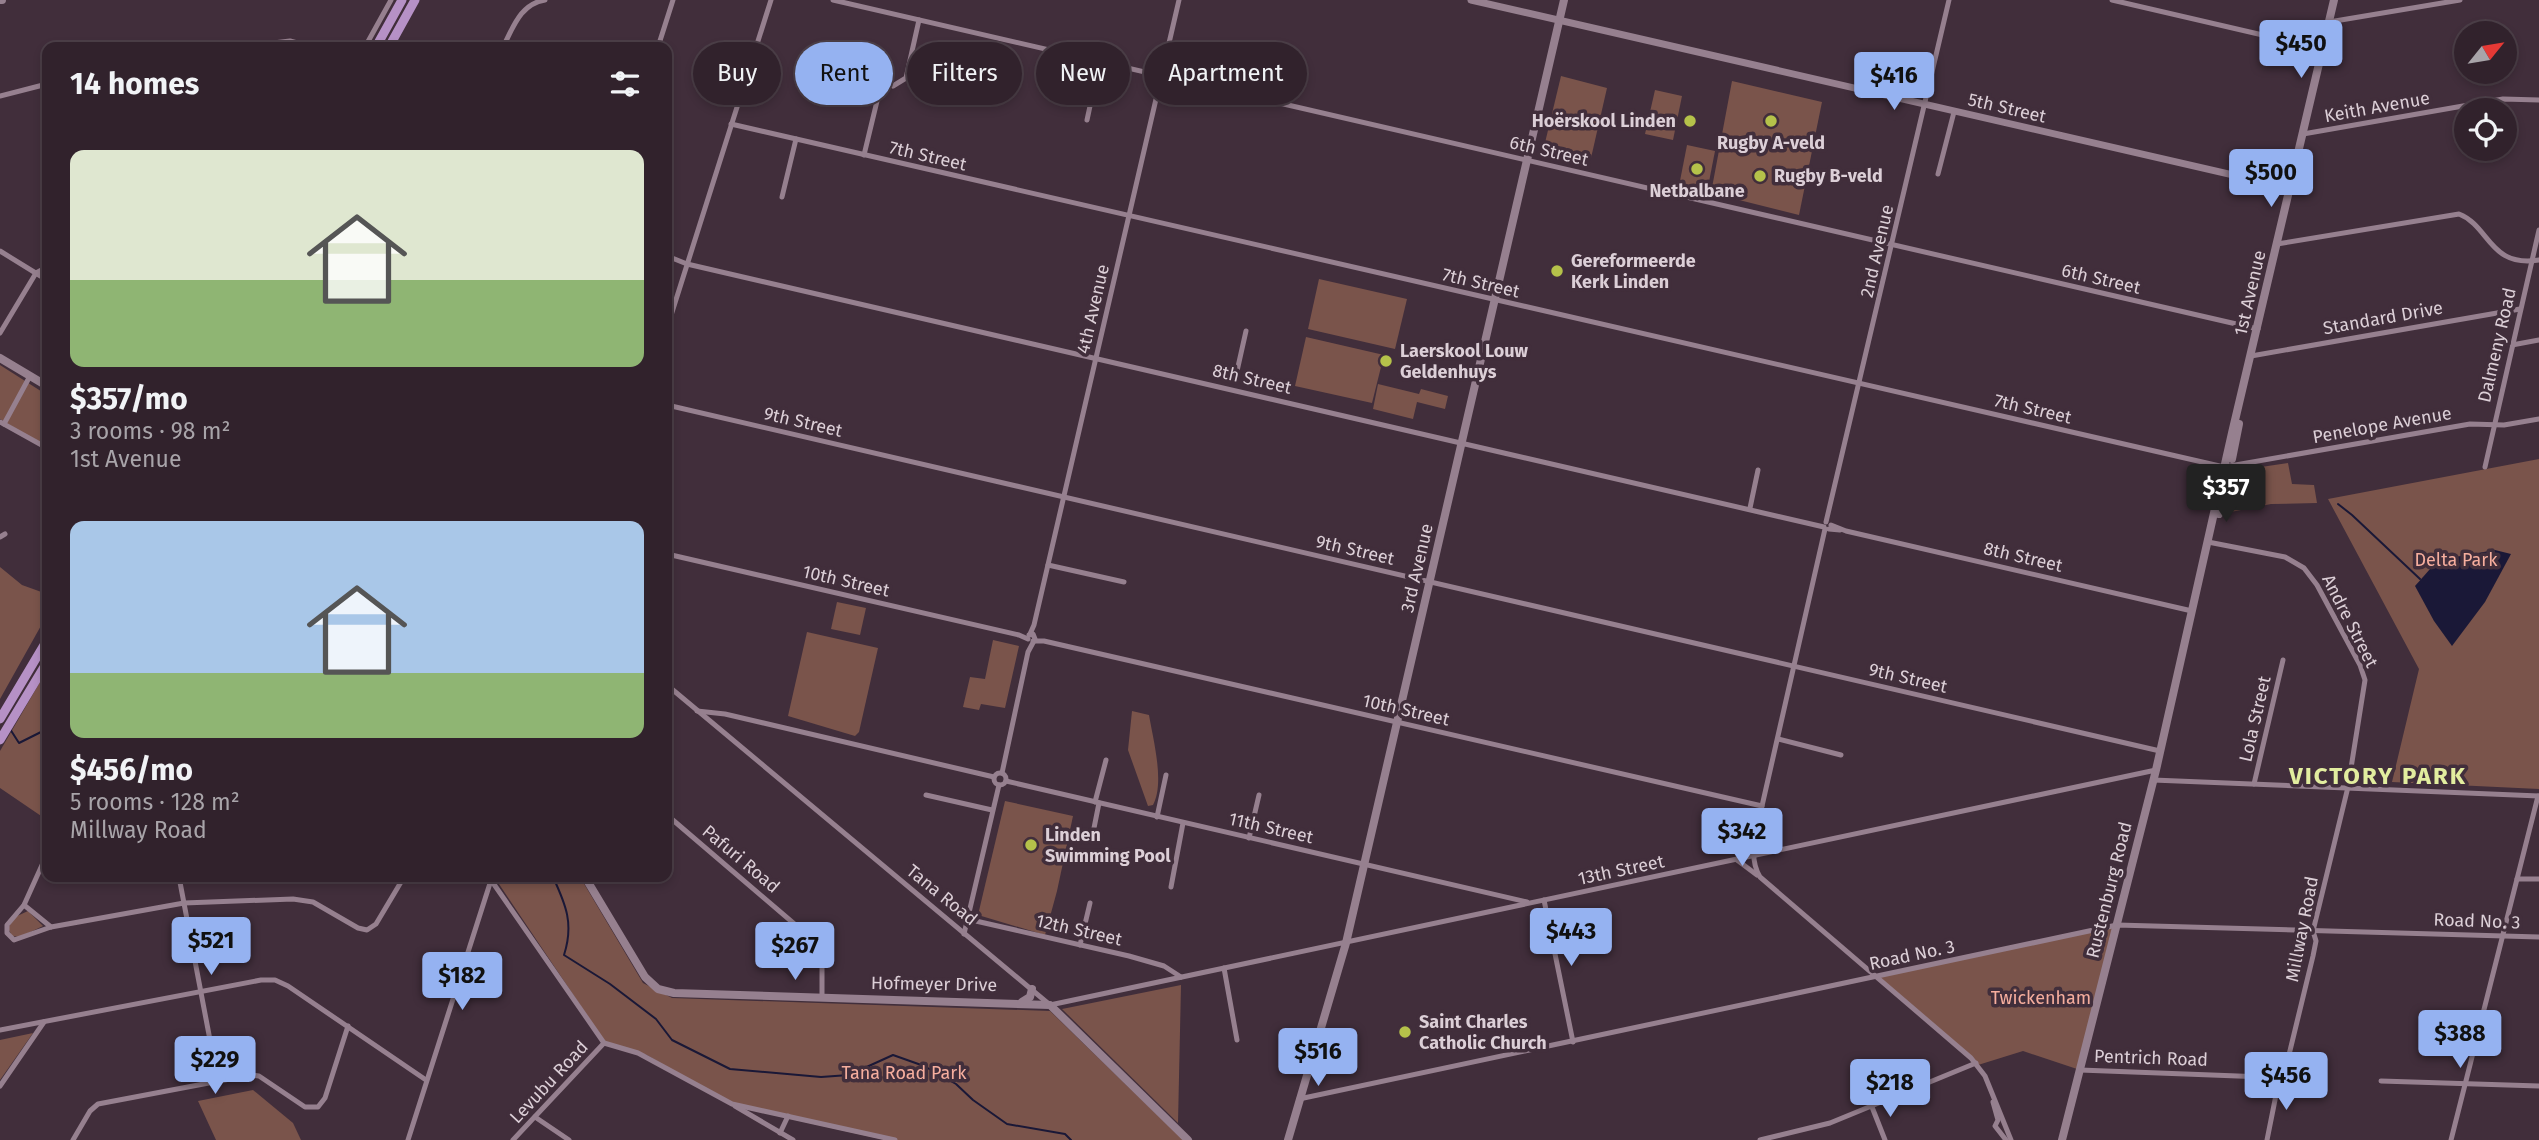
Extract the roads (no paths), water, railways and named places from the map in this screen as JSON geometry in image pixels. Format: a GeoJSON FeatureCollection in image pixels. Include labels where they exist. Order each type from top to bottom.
{"type":"FeatureCollection","features":[{"type":"Feature","properties":{"kind":"main road"},"geometry":{"type":"LineString","coordinates":[[379,42],[402,0]]}},
{"type":"Feature","properties":{"kind":"main road"},"geometry":{"type":"LineString","coordinates":[[393,42],[415,0]]}},
{"type":"Feature","properties":{"kind":"main road","name":"3rd Avenue"},"geometry":{"type":"LineString","coordinates":[[1288,1140],[1346,943],[1564,0]]}},
{"type":"Feature","properties":{"kind":"main road","name":"1st Avenue"},"geometry":{"type":"LineString","coordinates":[[2156,770],[2334,0]]}},
{"type":"Feature","properties":{"kind":"main road"},"geometry":{"type":"LineString","coordinates":[[0,358],[42,383]]}},
{"type":"Feature","properties":{"kind":"main road"},"geometry":{"type":"LineString","coordinates":[[0,719],[42,648]]}},
{"type":"Feature","properties":{"kind":"main road"},"geometry":{"type":"LineString","coordinates":[[0,740],[42,670]]}},
{"type":"Feature","properties":{"kind":"main road","name":"Rustenburg Road"},"geometry":{"type":"LineString","coordinates":[[2062,1140],[2156,770]]}},
{"type":"Feature","properties":{"kind":"main road","name":"Hofmeyer Drive"},"geometry":{"type":"LineString","coordinates":[[588,882],[645,977],[658,989],[674,993],[1022,1002],[1050,1005]]}},
{"type":"Feature","properties":{"kind":"main road"},"geometry":{"type":"LineString","coordinates":[[1022,1002],[1030,997],[1032,989]]}},
{"type":"Feature","properties":{"kind":"main road","name":"Tana Road"},"geometry":{"type":"LineString","coordinates":[[1050,1005],[1188,1140]]}},
{"type":"Feature","properties":{"kind":"street"},"geometry":{"type":"LineString","coordinates":[[369,42],[391,0]]}},
{"type":"Feature","properties":{"kind":"street"},"geometry":{"type":"LineString","coordinates":[[506,42],[523,10],[533,3],[545,0]]}},
{"type":"Feature","properties":{"kind":"street"},"geometry":{"type":"LineString","coordinates":[[660,42],[673,0]]}},
{"type":"Feature","properties":{"kind":"street"},"geometry":{"type":"LineString","coordinates":[[672,312],[771,0]]}},
{"type":"Feature","properties":{"kind":"street","name":"6th Street"},"geometry":{"type":"LineString","coordinates":[[833,0],[1144,72]]}},
{"type":"Feature","properties":{"kind":"street","name":"4th Avenue"},"geometry":{"type":"LineString","coordinates":[[1169,42],[1179,0]]}},
{"type":"Feature","properties":{"kind":"street","name":"5th Street"},"geometry":{"type":"LineString","coordinates":[[1471,0],[2290,188]]}},
{"type":"Feature","properties":{"kind":"street","name":"2nd Avenue"},"geometry":{"type":"LineString","coordinates":[[1760,877],[1753,857],[1762,806],[1949,0]]}},
{"type":"Feature","properties":{"kind":"street"},"geometry":{"type":"LineString","coordinates":[[2112,0],[2323,49]]}},
{"type":"Feature","properties":{"kind":"street"},"geometry":{"type":"LineString","coordinates":[[2328,22],[2460,0]]}},
{"type":"Feature","properties":{"kind":"street"},"geometry":{"type":"LineString","coordinates":[[894,86],[906,78],[919,20]]}},
{"type":"Feature","properties":{"kind":"street"},"geometry":{"type":"LineString","coordinates":[[0,96],[42,85]]}},
{"type":"Feature","properties":{"kind":"street","name":"Keith Avenue"},"geometry":{"type":"LineString","coordinates":[[2303,134],[2503,99],[2539,100]]}},
{"type":"Feature","properties":{"kind":"street"},"geometry":{"type":"LineString","coordinates":[[864,155],[876,105]]}},
{"type":"Feature","properties":{"kind":"street"},"geometry":{"type":"LineString","coordinates":[[1087,120],[1090,105]]}},
{"type":"Feature","properties":{"kind":"street","name":"4th Avenue"},"geometry":{"type":"LineString","coordinates":[[1002,773],[1154,105]]}},
{"type":"Feature","properties":{"kind":"street","name":"6th Street"},"geometry":{"type":"LineString","coordinates":[[1287,105],[2258,329]]}},
{"type":"Feature","properties":{"kind":"street"},"geometry":{"type":"LineString","coordinates":[[1938,174],[1954,112]]}},
{"type":"Feature","properties":{"kind":"street","name":"7th Street"},"geometry":{"type":"LineString","coordinates":[[731,124],[2227,467]]}},
{"type":"Feature","properties":{"kind":"street"},"geometry":{"type":"LineString","coordinates":[[782,197],[796,139]]}},
{"type":"Feature","properties":{"kind":"street"},"geometry":{"type":"LineString","coordinates":[[2277,244],[2459,214],[2469,220],[2496,250],[2512,258],[2530,262],[2539,260]]}},
{"type":"Feature","properties":{"kind":"street","name":"Dalmeny Road"},"geometry":{"type":"LineString","coordinates":[[2485,467],[2539,230]]}},
{"type":"Feature","properties":{"kind":"street"},"geometry":{"type":"LineString","coordinates":[[0,251],[42,277]]}},
{"type":"Feature","properties":{"kind":"street","name":"8th Street"},"geometry":{"type":"LineString","coordinates":[[672,259],[2192,611]]}},
{"type":"Feature","properties":{"kind":"street"},"geometry":{"type":"LineString","coordinates":[[0,333],[36,273],[42,270]]}},
{"type":"Feature","properties":{"kind":"street","name":"Standard Drive"},"geometry":{"type":"LineString","coordinates":[[2251,356],[2520,309]]}},
{"type":"Feature","properties":{"kind":"street"},"geometry":{"type":"LineString","coordinates":[[1235,380],[1246,331]]}},
{"type":"Feature","properties":{"kind":"street"},"geometry":{"type":"LineString","coordinates":[[2512,345],[2539,340]]}},
{"type":"Feature","properties":{"kind":"street"},"geometry":{"type":"LineString","coordinates":[[30,376],[2,423],[42,445]]}},
{"type":"Feature","properties":{"kind":"street","name":"9th Street"},"geometry":{"type":"LineString","coordinates":[[672,406],[2160,751]]}},
{"type":"Feature","properties":{"kind":"street","name":"Penelope Avenue"},"geometry":{"type":"LineString","coordinates":[[2227,467],[2470,424],[2512,424],[2539,419]]}},
{"type":"Feature","properties":{"kind":"street"},"geometry":{"type":"LineString","coordinates":[[1750,508],[1758,470]]}},
{"type":"Feature","properties":{"kind":"street","name":"Andre Street"},"geometry":{"type":"LineString","coordinates":[[2208,545],[2292,560],[2304,568],[2317,585],[2364,677],[2348,787]]}},
{"type":"Feature","properties":{"kind":"street","name":"10th Street"},"geometry":{"type":"LineString","coordinates":[[672,555],[1762,806]]}},
{"type":"Feature","properties":{"kind":"street"},"geometry":{"type":"LineString","coordinates":[[1048,565],[1124,582]]}},
{"type":"Feature","properties":{"kind":"street","name":"Lola Street"},"geometry":{"type":"LineString","coordinates":[[2254,784],[2283,660]]}},
{"type":"Feature","properties":{"kind":"street","name":"Tana Road"},"geometry":{"type":"LineString","coordinates":[[672,689],[1050,1005]]}},
{"type":"Feature","properties":{"kind":"street"},"geometry":{"type":"LineString","coordinates":[[697,711],[725,714],[994,777]]}},
{"type":"Feature","properties":{"kind":"street"},"geometry":{"type":"LineString","coordinates":[[1778,739],[1841,755]]}},
{"type":"Feature","properties":{"kind":"street"},"geometry":{"type":"LineString","coordinates":[[1092,838],[1106,760]]}},
{"type":"Feature","properties":{"kind":"street","name":"13th Street"},"geometry":{"type":"LineString","coordinates":[[1050,1005],[2156,770]]}},
{"type":"Feature","properties":{"kind":"street"},"geometry":{"type":"LineString","coordinates":[[964,934],[992,810],[999,785],[1006,781],[1002,773],[994,777]]}},
{"type":"Feature","properties":{"kind":"street"},"geometry":{"type":"LineString","coordinates":[[1157,817],[1166,775]]}},
{"type":"Feature","properties":{"kind":"street"},"geometry":{"type":"LineString","coordinates":[[994,777],[995,783],[999,785]]}},
{"type":"Feature","properties":{"kind":"street"},"geometry":{"type":"LineString","coordinates":[[2153,780],[2539,796],[2451,1140]]}},
{"type":"Feature","properties":{"kind":"street","name":"11th Street"},"geometry":{"type":"LineString","coordinates":[[1006,781],[1530,902]]}},
{"type":"Feature","properties":{"kind":"street","name":"Millway Road"},"geometry":{"type":"LineString","coordinates":[[2267,1140],[2277,1090],[2284,1077],[2313,957],[2316,941],[2314,931],[2348,787]]}},
{"type":"Feature","properties":{"kind":"street"},"geometry":{"type":"LineString","coordinates":[[926,795],[992,810]]}},
{"type":"Feature","properties":{"kind":"street"},"geometry":{"type":"LineString","coordinates":[[1249,838],[1258,795]]}},
{"type":"Feature","properties":{"kind":"street","name":"Pafuri Road"},"geometry":{"type":"LineString","coordinates":[[672,819],[819,944],[822,953],[822,997]]}},
{"type":"Feature","properties":{"kind":"street"},"geometry":{"type":"LineString","coordinates":[[1171,887],[1183,823]]}},
{"type":"Feature","properties":{"kind":"street","name":"2nd Avenue"},"geometry":{"type":"LineString","coordinates":[[1737,860],[1976,1063],[1985,1076],[2009,1140]]}},
{"type":"Feature","properties":{"kind":"street"},"geometry":{"type":"LineString","coordinates":[[42,865],[24,905],[7,925],[9,937],[19,939],[51,927],[184,903],[307,900],[358,928],[367,930],[376,923],[401,882]]}},
{"type":"Feature","properties":{"kind":"street"},"geometry":{"type":"LineString","coordinates":[[2517,879],[2539,879]]}},
{"type":"Feature","properties":{"kind":"street"},"geometry":{"type":"LineString","coordinates":[[180,882],[218,1082]]}},
{"type":"Feature","properties":{"kind":"street"},"geometry":{"type":"LineString","coordinates":[[408,1140],[491,882]]}},
{"type":"Feature","properties":{"kind":"street"},"geometry":{"type":"LineString","coordinates":[[494,882],[604,1043],[638,1053],[793,1140]]}},
{"type":"Feature","properties":{"kind":"street"},"geometry":{"type":"LineString","coordinates":[[1544,900],[1573,1042]]}},
{"type":"Feature","properties":{"kind":"street"},"geometry":{"type":"LineString","coordinates":[[1080,945],[1090,903]]}},
{"type":"Feature","properties":{"kind":"street"},"geometry":{"type":"LineString","coordinates":[[24,905],[51,927]]}},
{"type":"Feature","properties":{"kind":"street","name":"12th Street"},"geometry":{"type":"LineString","coordinates":[[967,919],[1161,965],[1181,977]]}},
{"type":"Feature","properties":{"kind":"street","name":"Road No. 3"},"geometry":{"type":"LineString","coordinates":[[1299,1099],[2117,925],[2539,937]]}},
{"type":"Feature","properties":{"kind":"street"},"geometry":{"type":"LineString","coordinates":[[1224,968],[1237,1040]]}},
{"type":"Feature","properties":{"kind":"street"},"geometry":{"type":"LineString","coordinates":[[0,1030],[261,980],[275,980],[288,986],[426,1080]]}},
{"type":"Feature","properties":{"kind":"street"},"geometry":{"type":"LineString","coordinates":[[0,1087],[44,1022]]}},
{"type":"Feature","properties":{"kind":"street"},"geometry":{"type":"LineString","coordinates":[[72,1140],[90,1111],[99,1104],[256,1075],[305,1107],[318,1107],[325,1098],[348,1026]]}},
{"type":"Feature","properties":{"kind":"street","name":"Levubu Road"},"geometry":{"type":"LineString","coordinates":[[513,1140],[604,1043]]}},
{"type":"Feature","properties":{"kind":"street"},"geometry":{"type":"LineString","coordinates":[[1760,1140],[1819,1126],[1872,1107],[1976,1063]]}},
{"type":"Feature","properties":{"kind":"street","name":"Pentrich Road"},"geometry":{"type":"LineString","coordinates":[[2080,1070],[2264,1077]]}},
{"type":"Feature","properties":{"kind":"street"},"geometry":{"type":"LineString","coordinates":[[2381,1081],[2539,1086]]}},
{"type":"Feature","properties":{"kind":"street"},"geometry":{"type":"LineString","coordinates":[[732,1104],[895,1140]]}},
{"type":"Feature","properties":{"kind":"street"},"geometry":{"type":"LineString","coordinates":[[1872,1107],[1885,1140]]}},
{"type":"Feature","properties":{"kind":"street"},"geometry":{"type":"LineString","coordinates":[[780,1133],[788,1115]]}},
{"type":"Feature","properties":{"kind":"street"},"geometry":{"type":"LineString","coordinates":[[536,1117],[569,1140]]}},
{"type":"Feature","properties":{"kind":"street","name":"2nd Avenue"},"geometry":{"type":"LineString","coordinates":[[2001,1121],[1995,1126],[2009,1140]]}},
{"type":"Feature","properties":{"kind":"waterway"},"geometry":{"type":"LineString","coordinates":[[2338,504],[2420,579]]}},
{"type":"Feature","properties":{"kind":"waterway"},"geometry":{"type":"LineString","coordinates":[[10,729],[19,743],[42,732]]}},
{"type":"Feature","properties":{"kind":"waterway"},"geometry":{"type":"LineString","coordinates":[[555,882],[567,915],[568,934],[564,955],[610,984],[656,1019],[672,1040],[730,1069],[821,1077],[849,1075],[893,1055],[924,1066],[956,1084],[1007,1124],[1065,1134],[1071,1140]]}},
{"type":"Feature","properties":{"kind":"place","name":"Hoërskool Linden"},"geometry":{"type":"Point","coordinates":[1690,121]}},
{"type":"Feature","properties":{"kind":"place","name":"Rugby A-veld"},"geometry":{"type":"Point","coordinates":[1771,121]}},
{"type":"Feature","properties":{"kind":"place","name":"Netbalbane"},"geometry":{"type":"Point","coordinates":[1697,169]}},
{"type":"Feature","properties":{"kind":"place","name":"Rugby B-veld"},"geometry":{"type":"Point","coordinates":[1760,176]}},
{"type":"Feature","properties":{"kind":"place","name":"Gereformeerde Kerk Linden"},"geometry":{"type":"Point","coordinates":[1557,271]}},
{"type":"Feature","properties":{"kind":"place","name":"Laerskool Louw Geldenhuys"},"geometry":{"type":"Point","coordinates":[1386,361]}},
{"type":"Feature","properties":{"kind":"place","name":"Linden Swimming Pool"},"geometry":{"type":"Point","coordinates":[1031,845]}},
{"type":"Feature","properties":{"kind":"place","name":"Saint Charles Catholic Church"},"geometry":{"type":"Point","coordinates":[1405,1032]}},
{"type":"Feature","properties":{"kind":"district","name":"VICTORY PARK"},"geometry":{"type":"Point","coordinates":[2378,776]}},
{"type":"Feature","properties":{"kind":"park label","name":"Delta Park"},"geometry":{"type":"Point","coordinates":[2456,560]}},
{"type":"Feature","properties":{"kind":"park label","name":"Twickenham"},"geometry":{"type":"Point","coordinates":[2041,998]}},
{"type":"Feature","properties":{"kind":"park label","name":"Tana Road Park"},"geometry":{"type":"Point","coordinates":[904,1073]}}]}
